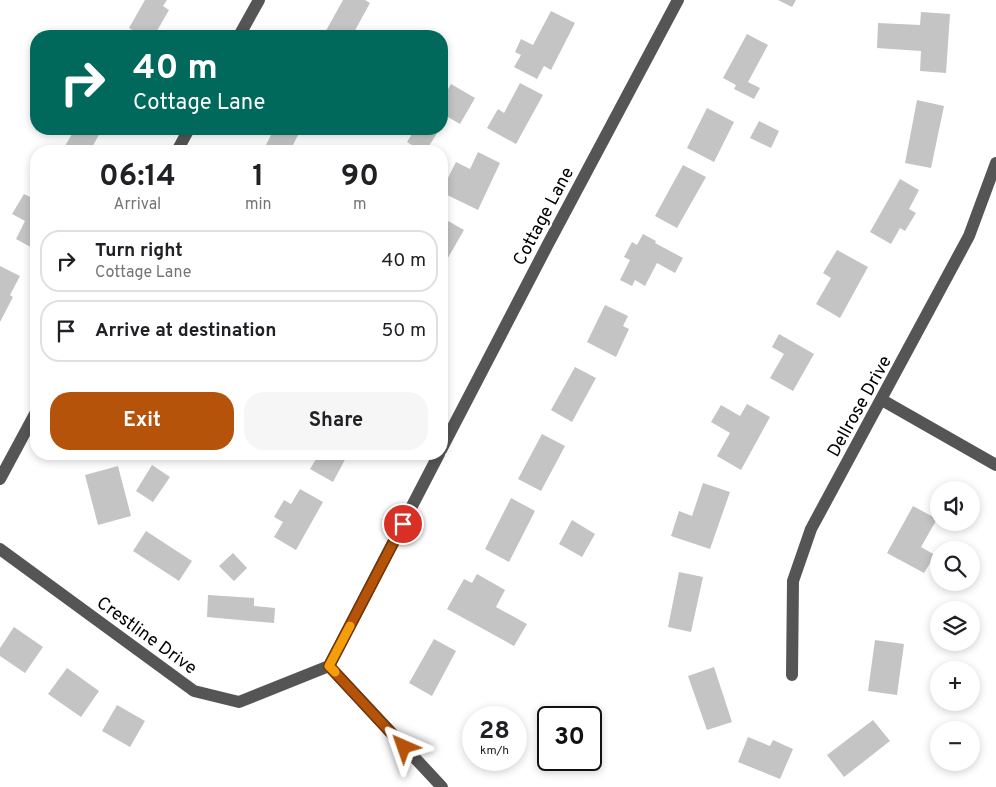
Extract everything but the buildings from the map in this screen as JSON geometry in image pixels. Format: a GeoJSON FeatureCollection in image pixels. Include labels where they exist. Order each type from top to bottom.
{"type":"FeatureCollection","features":[{"type":"Feature","properties":{"kind":"street"},"geometry":{"type":"LineString","coordinates":[[242,30],[259,0]]}},
{"type":"Feature","properties":{"kind":"street","name":"Cottage Lane"},"geometry":{"type":"LineString","coordinates":[[448,437],[678,0]]}},
{"type":"Feature","properties":{"kind":"street","name":"Dellrose Drive"},"geometry":{"type":"LineString","coordinates":[[792,675],[793,581],[811,529],[969,236],[996,163]]}},
{"type":"Feature","properties":{"kind":"street"},"geometry":{"type":"LineString","coordinates":[[882,400],[996,464]]}},
{"type":"Feature","properties":{"kind":"street"},"geometry":{"type":"LineString","coordinates":[[0,479],[30,423]]}},
{"type":"Feature","properties":{"kind":"street"},"geometry":{"type":"LineString","coordinates":[[436,460],[329,666],[442,787]]}},
{"type":"Feature","properties":{"kind":"street","name":"Crestline Drive"},"geometry":{"type":"LineString","coordinates":[[0,549],[194,691],[239,702],[329,666]]}},
{"type":"Feature","properties":{"kind":"slow traffic"},"geometry":{"type":"LineString","coordinates":[[335,672],[329,666],[350,626]]}},
{"type":"Feature","properties":{"kind":"route"},"geometry":{"type":"LineString","coordinates":[[403,524],[329,666],[404,747]]}}]}
